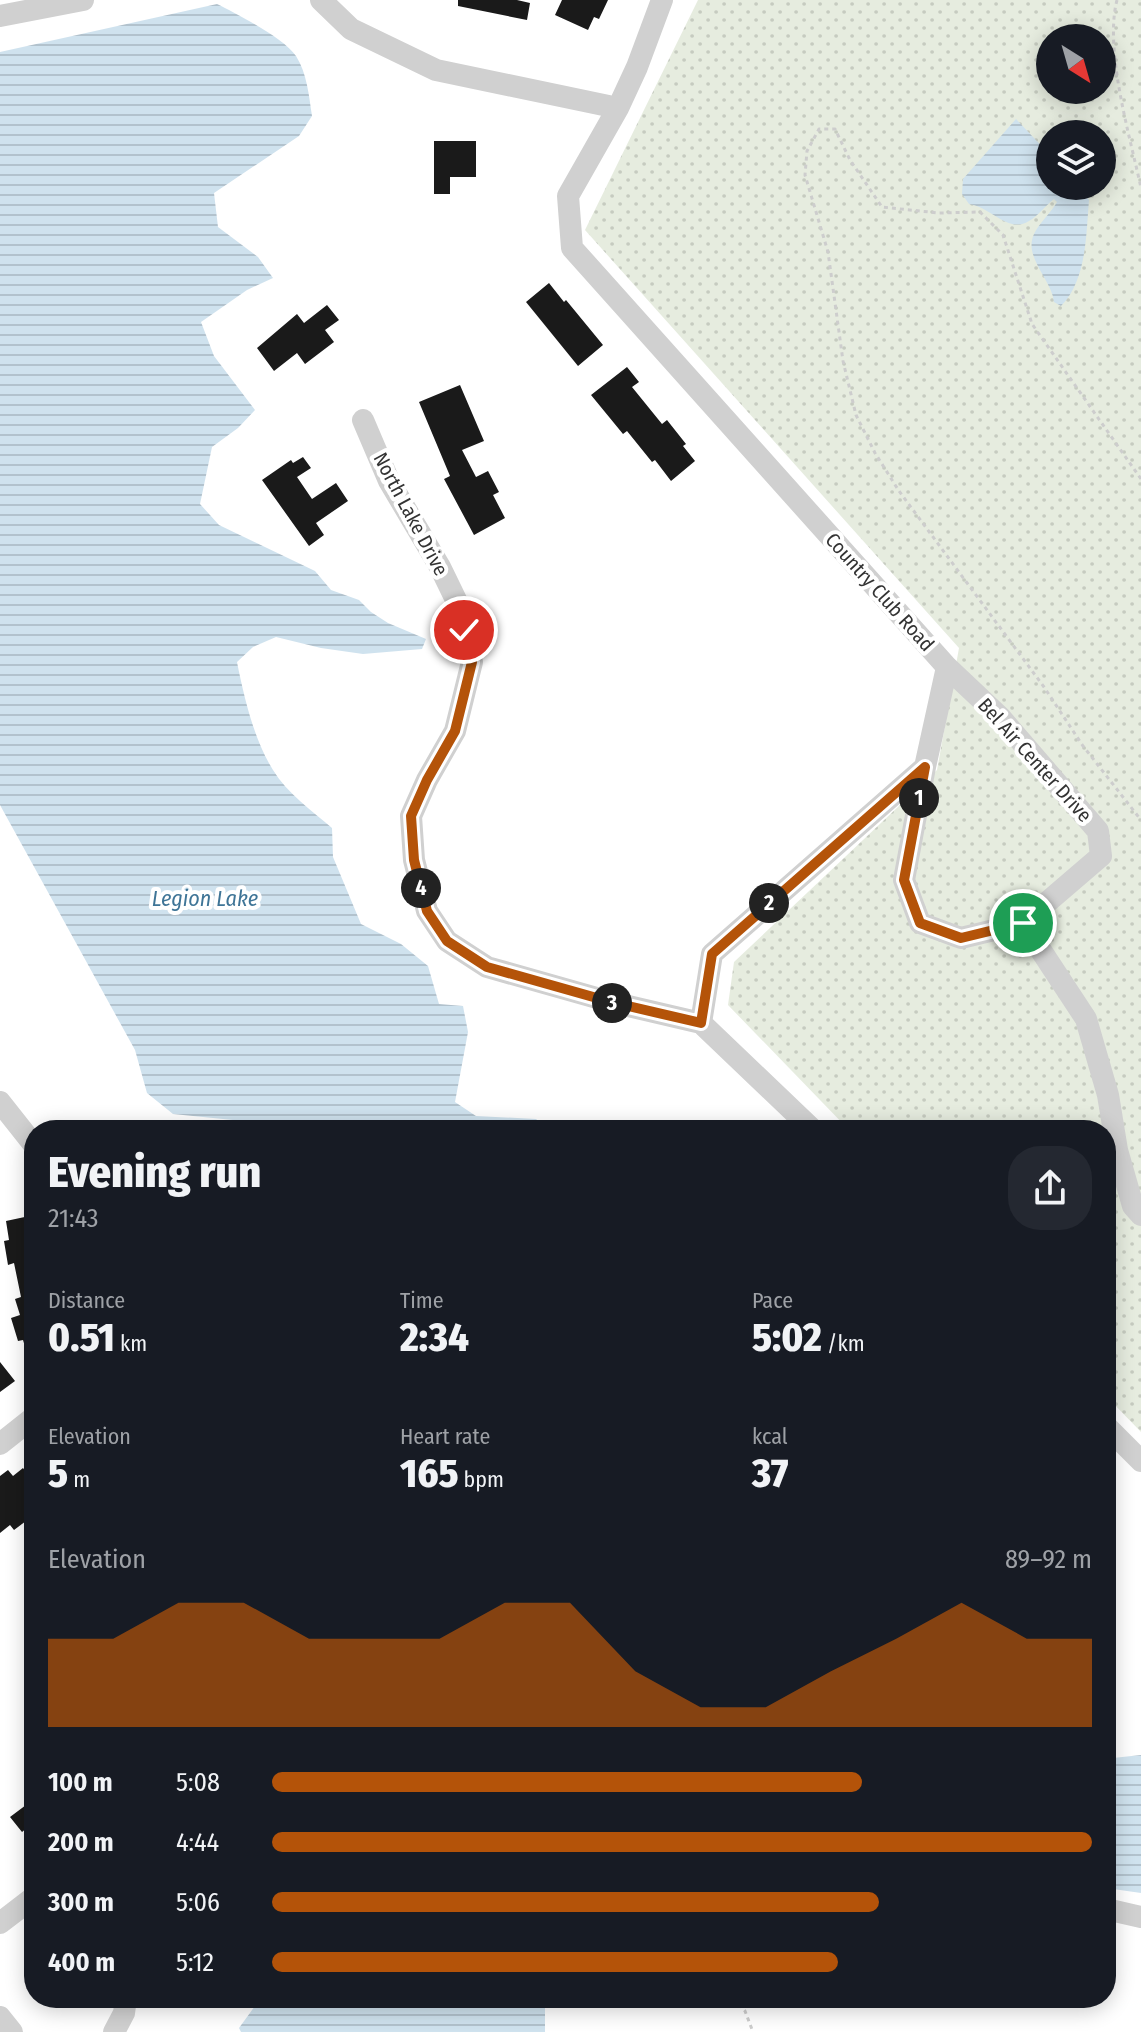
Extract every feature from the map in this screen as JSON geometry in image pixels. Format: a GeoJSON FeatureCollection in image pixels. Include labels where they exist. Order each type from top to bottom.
{"type":"FeatureCollection","features":[{"type":"Feature","properties":{"kind":"street"},"geometry":{"type":"LineString","coordinates":[[0,16],[83,0]]}},
{"type":"Feature","properties":{"kind":"street"},"geometry":{"type":"LineString","coordinates":[[321,0],[351,29],[436,70],[618,108]]}},
{"type":"Feature","properties":{"kind":"street","name":"Country Club Road"},"geometry":{"type":"LineString","coordinates":[[662,0],[618,108],[568,196],[572,248],[947,667],[925,767]]}},
{"type":"Feature","properties":{"kind":"street","name":"North Lake Drive"},"geometry":{"type":"LineString","coordinates":[[363,420],[389,481],[440,567],[458,604],[472,662],[455,731],[411,816],[414,860],[427,911],[447,941],[487,967],[611,1002],[701,1023]]}},
{"type":"Feature","properties":{"kind":"street","name":"Bel Air Center Drive"},"geometry":{"type":"LineString","coordinates":[[925,767],[904,880],[920,923],[961,938],[1023,923],[1101,856],[1098,831],[1000,717],[947,667]]}},
{"type":"Feature","properties":{"kind":"street"},"geometry":{"type":"LineString","coordinates":[[803,1120],[701,1023],[712,954],[925,767]]}},
{"type":"Feature","properties":{"kind":"street"},"geometry":{"type":"LineString","coordinates":[[1023,923],[1086,1019],[1113,1120]]}},
{"type":"Feature","properties":{"kind":"street"},"geometry":{"type":"LineString","coordinates":[[0,1102],[24,1132]]}},
{"type":"Feature","properties":{"kind":"street"},"geometry":{"type":"LineString","coordinates":[[1116,1134],[1133,1206],[1141,1215]]}},
{"type":"Feature","properties":{"kind":"street"},"geometry":{"type":"LineString","coordinates":[[0,1444],[24,1425]]}},
{"type":"Feature","properties":{"kind":"street"},"geometry":{"type":"LineString","coordinates":[[1116,1436],[1141,1461]]}},
{"type":"Feature","properties":{"kind":"street"},"geometry":{"type":"LineString","coordinates":[[0,1923],[24,1905]]}},
{"type":"Feature","properties":{"kind":"street"},"geometry":{"type":"LineString","coordinates":[[1116,1911],[1141,1917]]}},
{"type":"Feature","properties":{"kind":"street"},"geometry":{"type":"LineString","coordinates":[[114,2032],[125,2008]]}},
{"type":"Feature","properties":{"kind":"street"},"geometry":{"type":"LineString","coordinates":[[0,2017],[12,2032]]}},
{"type":"Feature","properties":{"kind":"path"},"geometry":{"type":"LineString","coordinates":[[1117,0],[1113,16],[1113,49],[1141,188]]}},
{"type":"Feature","properties":{"kind":"path"},"geometry":{"type":"LineString","coordinates":[[1141,479],[1032,324],[1003,235],[980,212],[939,213],[882,207],[850,160],[835,129],[819,129],[807,151],[805,175],[828,252],[843,361],[856,415],[899,491],[1044,687],[1083,746],[1141,820]]}},
{"type":"Feature","properties":{"kind":"path"},"geometry":{"type":"LineString","coordinates":[[742,2008],[753,2032]]}},
{"type":"Feature","properties":{"kind":"shaded area"},"geometry":{"type":"Polygon","coordinates":[[[698,0],[1141,0],[1141,1432],[1116,1406],[1116,1120],[839,1120],[728,1005],[734,962],[937,770],[959,648],[585,230],[698,0]]]}},
{"type":"Feature","properties":{"kind":"water","name":"Legion Lake"},"geometry":{"type":"Polygon","coordinates":[[[217,4],[271,34],[290,49],[300,63],[312,116],[299,136],[214,193],[218,227],[258,257],[273,278],[247,290],[201,322],[214,356],[255,410],[238,428],[212,447],[200,504],[219,525],[315,571],[331,590],[359,600],[388,623],[426,639],[422,649],[363,654],[276,637],[253,647],[237,662],[250,718],[266,758],[285,786],[332,828],[333,857],[361,924],[401,944],[428,966],[439,1004],[463,1006],[468,1032],[455,1102],[476,1116],[537,1120],[233,1120],[173,1114],[147,1093],[135,1050],[0,805],[0,52],[217,4]]]}},
{"type":"Feature","properties":{"kind":"water"},"geometry":{"type":"Polygon","coordinates":[[[1016,119],[1036,140],[1036,200],[1053,200],[1032,219],[1014,224],[969,204],[962,194],[963,179],[1016,119]]]}},
{"type":"Feature","properties":{"kind":"water"},"geometry":{"type":"Polygon","coordinates":[[[1055,200],[1089,200],[1080,270],[1070,295],[1061,306],[1054,302],[1032,251],[1036,230],[1057,202],[1055,200]]]}},
{"type":"Feature","properties":{"kind":"water"},"geometry":{"type":"Polygon","coordinates":[[[1141,1755],[1141,1893],[1116,1889],[1116,1758],[1141,1755]]]}},
{"type":"Feature","properties":{"kind":"water"},"geometry":{"type":"Polygon","coordinates":[[[254,2008],[545,2008],[545,2032],[241,2032],[239,2028],[254,2008]]]}},
{"type":"Feature","properties":{"kind":"building"},"geometry":{"type":"Polygon","coordinates":[[[458,0],[517,0],[530,3],[527,20],[458,6],[458,0]]]}},
{"type":"Feature","properties":{"kind":"building"},"geometry":{"type":"Polygon","coordinates":[[[562,0],[608,0],[599,19],[594,17],[588,30],[555,15],[562,0]]]}},
{"type":"Feature","properties":{"kind":"building"},"geometry":{"type":"Polygon","coordinates":[[[434,141],[476,141],[476,177],[450,177],[450,194],[434,194],[434,141]]]}},
{"type":"Feature","properties":{"kind":"building"},"geometry":{"type":"Polygon","coordinates":[[[549,283],[603,345],[578,366],[526,302],[549,283]]]}},
{"type":"Feature","properties":{"kind":"building"},"geometry":{"type":"Polygon","coordinates":[[[327,305],[339,320],[325,330],[334,342],[305,364],[297,353],[274,371],[257,348],[297,314],[304,323],[327,305]]]}},
{"type":"Feature","properties":{"kind":"building"},"geometry":{"type":"Polygon","coordinates":[[[627,367],[639,382],[632,387],[662,424],[667,420],[695,461],[671,481],[627,431],[623,434],[591,395],[627,367]]]}},
{"type":"Feature","properties":{"kind":"building"},"geometry":{"type":"Polygon","coordinates":[[[460,385],[484,441],[462,450],[476,477],[488,471],[499,492],[493,495],[505,518],[474,535],[444,479],[450,476],[419,402],[460,385]]]}},
{"type":"Feature","properties":{"kind":"building"},"geometry":{"type":"Polygon","coordinates":[[[303,457],[311,468],[297,477],[312,499],[336,483],[348,501],[316,523],[324,535],[309,546],[262,480],[291,460],[293,463],[303,457]]]}},
{"type":"Feature","properties":{"kind":"building"},"geometry":{"type":"Polygon","coordinates":[[[24,1217],[24,1343],[23,1340],[18,1341],[11,1318],[20,1315],[15,1299],[21,1297],[14,1263],[8,1265],[4,1241],[9,1240],[6,1221],[24,1217]]]}},
{"type":"Feature","properties":{"kind":"building"},"geometry":{"type":"Polygon","coordinates":[[[0,1362],[15,1381],[0,1392],[0,1362]]]}},
{"type":"Feature","properties":{"kind":"building"},"geometry":{"type":"Polygon","coordinates":[[[24,1469],[24,1522],[14,1530],[10,1525],[0,1533],[0,1476],[8,1470],[13,1476],[24,1469]]]}},
{"type":"Feature","properties":{"kind":"building"},"geometry":{"type":"Polygon","coordinates":[[[24,1806],[24,1830],[22,1832],[10,1817],[24,1806]]]}},
{"type":"Feature","properties":{"kind":"route"},"geometry":{"type":"LineString","coordinates":[[464,630],[472,662],[455,731],[411,816],[414,860],[427,911],[447,941],[487,967],[611,1002],[701,1023],[712,954],[925,767],[904,880],[920,923],[961,938],[1023,923]]}}]}
